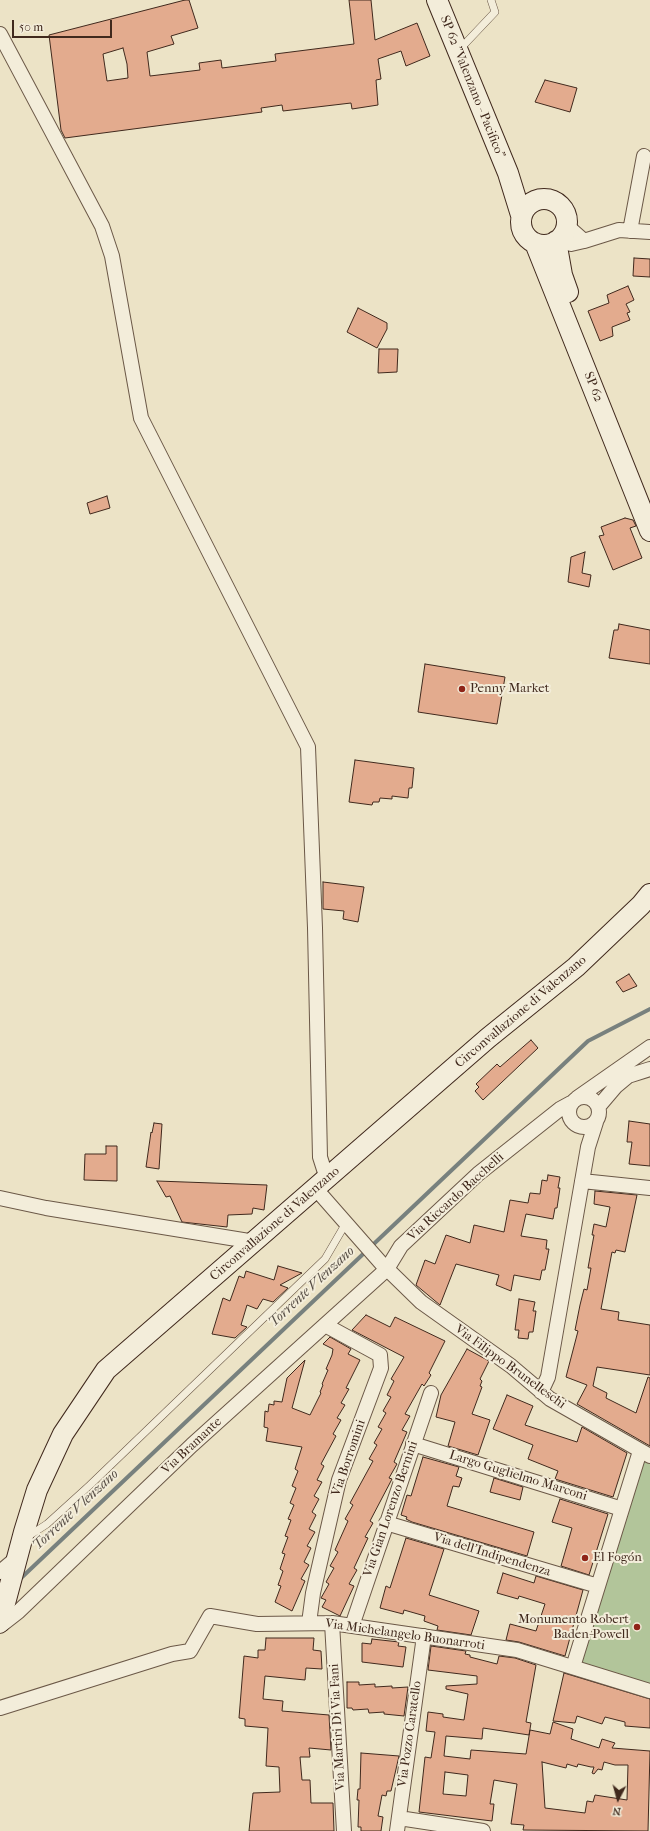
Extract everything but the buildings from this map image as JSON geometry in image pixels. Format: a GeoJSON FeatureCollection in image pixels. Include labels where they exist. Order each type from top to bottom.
{"type":"FeatureCollection","features":[{"type":"Feature","properties":{"kind":"main road","name":"SP 62 \"Valenzano - Pacifico\""},"geometry":{"type":"LineString","coordinates":[[437,0],[508,173]]}},
{"type":"Feature","properties":{"kind":"main road","name":"SP 62"},"geometry":{"type":"LineString","coordinates":[[508,173],[545,199],[552,200],[564,210],[561,233],[562,275],[650,500]]}},
{"type":"Feature","properties":{"kind":"main road","name":"SP 62"},"geometry":{"type":"LineString","coordinates":[[508,173],[521,215],[520,222],[524,235],[535,243],[650,531]]}},
{"type":"Feature","properties":{"kind":"main road"},"geometry":{"type":"LineString","coordinates":[[521,215],[530,203],[545,199]]}},
{"type":"Feature","properties":{"kind":"main road"},"geometry":{"type":"LineString","coordinates":[[535,243],[542,245],[561,233]]}},
{"type":"Feature","properties":{"kind":"main road","name":"Circonvallazione di Valenzano"},"geometry":{"type":"LineString","coordinates":[[0,1621],[14,1559],[37,1490],[63,1434],[106,1370],[322,1184],[488,1038],[576,966],[641,905],[650,894]]}},
{"type":"Feature","properties":{"kind":"street"},"geometry":{"type":"LineString","coordinates":[[0,34],[102,226],[112,256],[141,418],[308,747],[315,928],[320,1157],[322,1184]]}},
{"type":"Feature","properties":{"kind":"street"},"geometry":{"type":"LineString","coordinates":[[630,231],[644,156]]}},
{"type":"Feature","properties":{"kind":"street"},"geometry":{"type":"LineString","coordinates":[[561,233],[571,244],[618,230],[650,232]]}},
{"type":"Feature","properties":{"kind":"street","name":"Via Riccardo Bacchelli"},"geometry":{"type":"LineString","coordinates":[[384,1266],[401,1246],[478,1174],[560,1109],[648,1048]]}},
{"type":"Feature","properties":{"kind":"street"},"geometry":{"type":"LineString","coordinates":[[599,1106],[616,1086],[628,1076],[650,1069]]}},
{"type":"Feature","properties":{"kind":"street"},"geometry":{"type":"LineString","coordinates":[[541,1392],[548,1377],[588,1147],[596,1122],[600,1115],[599,1106],[594,1099],[587,1096],[573,1101],[570,1116],[575,1123],[584,1127],[596,1122]]}},
{"type":"Feature","properties":{"kind":"street"},"geometry":{"type":"LineString","coordinates":[[582,1181],[650,1188]]}},
{"type":"Feature","properties":{"kind":"street","name":"Via Filippo Brunelleschi"},"geometry":{"type":"LineString","coordinates":[[322,1184],[346,1223],[384,1266],[421,1302],[511,1366],[550,1399],[645,1454]]}},
{"type":"Feature","properties":{"kind":"street"},"geometry":{"type":"LineString","coordinates":[[0,1198],[54,1209],[255,1242]]}},
{"type":"Feature","properties":{"kind":"street","name":"Via Bramante"},"geometry":{"type":"LineString","coordinates":[[0,1626],[23,1607],[192,1445],[325,1325],[384,1266]]}},
{"type":"Feature","properties":{"kind":"street","name":"Via Borromini"},"geometry":{"type":"LineString","coordinates":[[309,1623],[313,1593],[340,1480],[381,1368],[380,1355],[325,1325]]}},
{"type":"Feature","properties":{"kind":"street","name":"Via Gian Lorenzo Bernini"},"geometry":{"type":"LineString","coordinates":[[352,1626],[431,1393]]}},
{"type":"Feature","properties":{"kind":"street","name":"Largo Guglielmo Marconi"},"geometry":{"type":"LineString","coordinates":[[413,1444],[622,1509]]}},
{"type":"Feature","properties":{"kind":"street"},"geometry":{"type":"LineString","coordinates":[[645,1454],[622,1509],[573,1667],[650,1691]]}},
{"type":"Feature","properties":{"kind":"street","name":"Via dell'Indipendenza"},"geometry":{"type":"LineString","coordinates":[[386,1523],[598,1586]]}},
{"type":"Feature","properties":{"kind":"street","name":"Via Michelangelo Buonarroti"},"geometry":{"type":"LineString","coordinates":[[0,1708],[172,1654],[190,1651],[210,1616],[257,1624],[332,1623],[517,1650],[573,1667]]}},
{"type":"Feature","properties":{"kind":"street","name":"Via Martiri Di Via Fani"},"geometry":{"type":"LineString","coordinates":[[332,1623],[344,1831]]}},
{"type":"Feature","properties":{"kind":"street","name":"Via Pozzo Caratello"},"geometry":{"type":"LineString","coordinates":[[398,1825],[424,1636]]}},
{"type":"Feature","properties":{"kind":"street"},"geometry":{"type":"LineString","coordinates":[[398,1825],[483,1831]]}},
{"type":"Feature","properties":{"kind":"lane"},"geometry":{"type":"LineString","coordinates":[[458,51],[495,12],[491,0]]}},
{"type":"Feature","properties":{"kind":"lane"},"geometry":{"type":"LineString","coordinates":[[14,1559],[47,1524],[90,1486],[325,1259],[346,1223]]}},
{"type":"Feature","properties":{"kind":"green space"},"geometry":{"type":"Polygon","coordinates":[[[640,1451],[650,1456],[650,1691],[573,1667],[640,1451]]]}},
{"type":"Feature","properties":{"kind":"waterway","name":"Torrente Vlenzano"},"geometry":{"type":"LineString","coordinates":[[19,1580],[588,1041],[650,1009]]}},
{"type":"Feature","properties":{"kind":"place","name":"Penny Market"},"geometry":{"type":"Point","coordinates":[462,689]}},
{"type":"Feature","properties":{"kind":"place","name":"El Fogón"},"geometry":{"type":"Point","coordinates":[585,1558]}},
{"type":"Feature","properties":{"kind":"place","name":"Monumento Robert Baden-Powell"},"geometry":{"type":"Point","coordinates":[637,1627]}}]}
